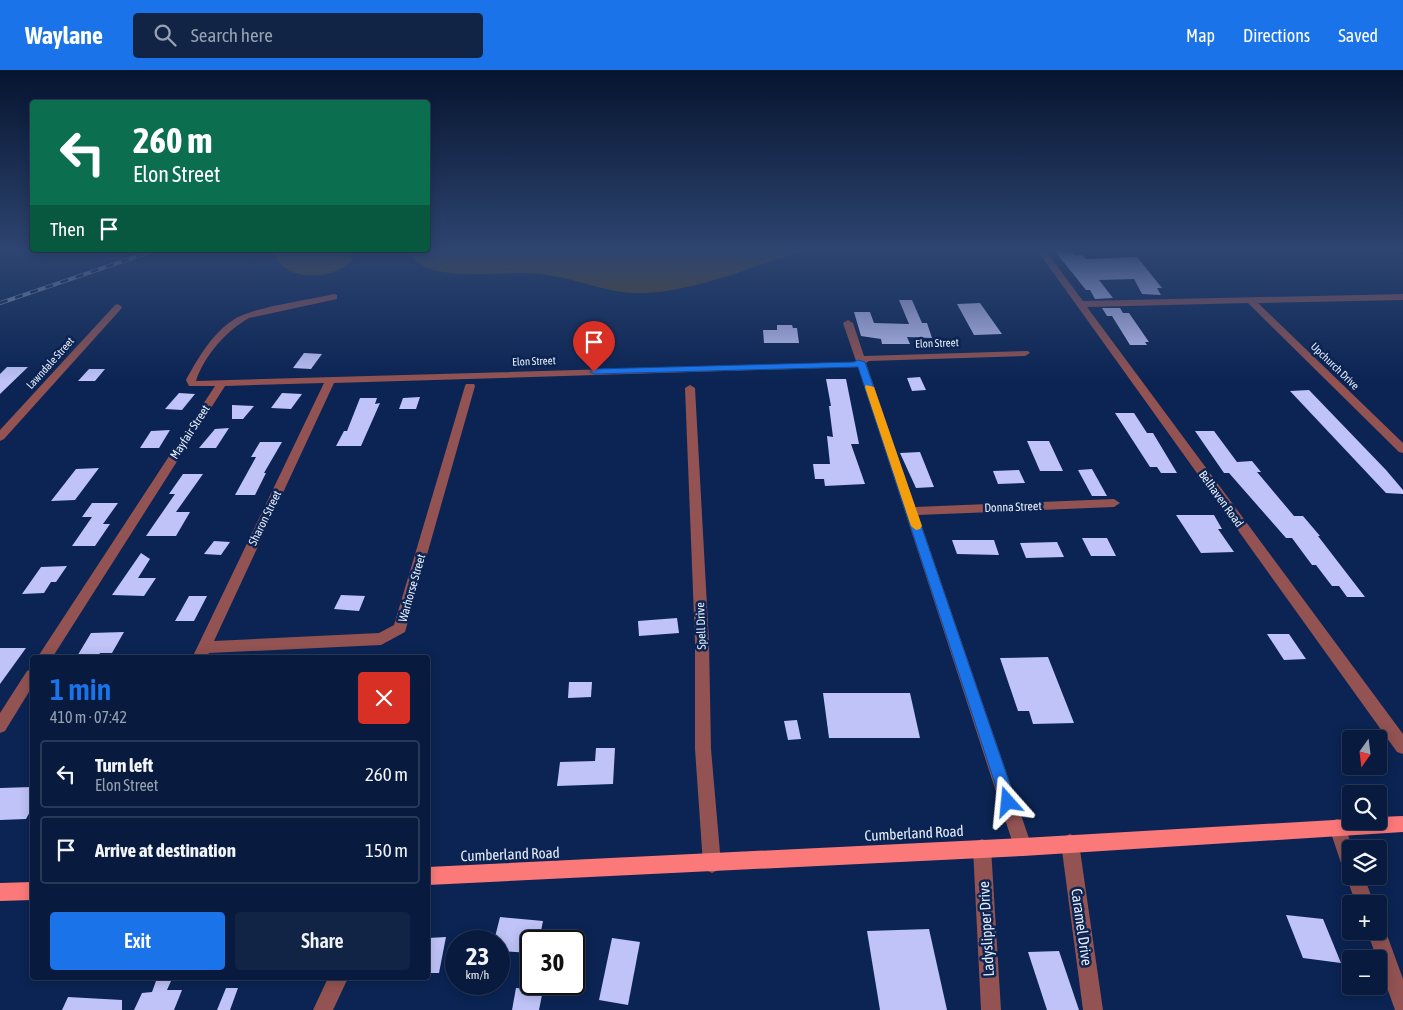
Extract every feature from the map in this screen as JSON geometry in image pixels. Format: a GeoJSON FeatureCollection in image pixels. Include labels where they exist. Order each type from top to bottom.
{"type":"FeatureCollection","features":[{"type":"Feature","properties":{"kind":"main road","name":"Cumberland Road"},"geometry":{"type":"LineString","coordinates":[[430,876],[712,864],[982,848],[1023,848],[1070,843],[1403,824]]}},
{"type":"Feature","properties":{"kind":"main road"},"geometry":{"type":"LineString","coordinates":[[1,892],[30,891]]}},
{"type":"Feature","properties":{"kind":"street","name":"Belhaven Road"},"geometry":{"type":"LineString","coordinates":[[1073,294],[1403,747]]}},
{"type":"Feature","properties":{"kind":"street"},"geometry":{"type":"LineString","coordinates":[[222,383],[193,384],[191,380],[229,325],[246,316],[334,296]]}},
{"type":"Feature","properties":{"kind":"street"},"geometry":{"type":"LineString","coordinates":[[1081,304],[1403,298]]}},
{"type":"Feature","properties":{"kind":"street","name":"Upchurch Drive"},"geometry":{"type":"LineString","coordinates":[[1250,300],[1403,449]]}},
{"type":"Feature","properties":{"kind":"street","name":"Lawndale Street"},"geometry":{"type":"LineString","coordinates":[[0,437],[118,307]]}},
{"type":"Feature","properties":{"kind":"street"},"geometry":{"type":"LineString","coordinates":[[848,323],[1023,848]]}},
{"type":"Feature","properties":{"kind":"street","name":"Elon Street"},"geometry":{"type":"LineString","coordinates":[[222,383],[856,365],[867,358],[1025,353]]}},
{"type":"Feature","properties":{"kind":"street","name":"Sharon Street"},"geometry":{"type":"LineString","coordinates":[[202,652],[331,379]]}},
{"type":"Feature","properties":{"kind":"street","name":"Mayfair Street"},"geometry":{"type":"LineString","coordinates":[[46,655],[222,383]]}},
{"type":"Feature","properties":{"kind":"street","name":"Warhorse Street"},"geometry":{"type":"LineString","coordinates":[[202,652],[381,639],[400,628],[470,386]]}},
{"type":"Feature","properties":{"kind":"street","name":"Spell Drive"},"geometry":{"type":"LineString","coordinates":[[690,388],[702,642],[703,749],[712,864]]}},
{"type":"Feature","properties":{"kind":"street","name":"Donna Street"},"geometry":{"type":"LineString","coordinates":[[912,511],[1114,503]]}},
{"type":"Feature","properties":{"kind":"street"},"geometry":{"type":"LineString","coordinates":[[0,726],[30,678]]}},
{"type":"Feature","properties":{"kind":"street"},"geometry":{"type":"LineString","coordinates":[[1337,827],[1342,841]]}},
{"type":"Feature","properties":{"kind":"street","name":"Caramel Drive"},"geometry":{"type":"LineString","coordinates":[[1070,843],[1093,1010]]}},
{"type":"Feature","properties":{"kind":"street","name":"Ladyslipper Drive"},"geometry":{"type":"LineString","coordinates":[[982,848],[991,1010]]}},
{"type":"Feature","properties":{"kind":"street"},"geometry":{"type":"LineString","coordinates":[[1379,940],[1403,1006]]}},
{"type":"Feature","properties":{"kind":"street"},"geometry":{"type":"LineString","coordinates":[[323,1010],[337,980]]}},
{"type":"Feature","properties":{"kind":"building"},"geometry":{"type":"Polygon","coordinates":[[[1092,294],[1110,294],[1113,298],[1095,299],[1092,294]]]}},
{"type":"Feature","properties":{"kind":"building"},"geometry":{"type":"Polygon","coordinates":[[[899,300],[912,300],[922,323],[927,323],[932,338],[907,337],[910,344],[882,344],[881,339],[861,336],[854,312],[870,312],[874,323],[909,324],[899,300]]]}},
{"type":"Feature","properties":{"kind":"building"},"geometry":{"type":"Polygon","coordinates":[[[980,303],[1002,334],[974,335],[957,304],[980,303]]]}},
{"type":"Feature","properties":{"kind":"building"},"geometry":{"type":"Polygon","coordinates":[[[1102,308],[1120,308],[1123,313],[1129,313],[1149,342],[1145,342],[1147,345],[1130,345],[1112,316],[1107,316],[1102,308]]]}},
{"type":"Feature","properties":{"kind":"building"},"geometry":{"type":"Polygon","coordinates":[[[777,325],[792,325],[793,328],[797,328],[799,343],[764,343],[763,330],[777,330],[777,325]]]}},
{"type":"Feature","properties":{"kind":"building"},"geometry":{"type":"Polygon","coordinates":[[[304,353],[322,354],[311,369],[293,368],[304,353]]]}},
{"type":"Feature","properties":{"kind":"building"},"geometry":{"type":"Polygon","coordinates":[[[7,367],[28,367],[0,394],[0,374],[7,367]]]}},
{"type":"Feature","properties":{"kind":"building"},"geometry":{"type":"Polygon","coordinates":[[[89,369],[105,369],[95,381],[78,381],[89,369]]]}},
{"type":"Feature","properties":{"kind":"building"},"geometry":{"type":"Polygon","coordinates":[[[920,377],[926,390],[912,391],[907,378],[920,377]]]}},
{"type":"Feature","properties":{"kind":"building"},"geometry":{"type":"Polygon","coordinates":[[[826,379],[846,379],[859,444],[851,444],[865,484],[825,486],[824,479],[815,479],[813,464],[830,464],[827,436],[833,437],[829,406],[831,406],[826,379]]]}},
{"type":"Feature","properties":{"kind":"building"},"geometry":{"type":"Polygon","coordinates":[[[1309,390],[1386,470],[1403,490],[1403,494],[1386,493],[1290,391],[1309,390]]]}},
{"type":"Feature","properties":{"kind":"building"},"geometry":{"type":"Polygon","coordinates":[[[179,393],[195,394],[182,410],[165,409],[179,393]]]}},
{"type":"Feature","properties":{"kind":"building"},"geometry":{"type":"Polygon","coordinates":[[[282,393],[302,394],[291,409],[271,408],[282,393]]]}},
{"type":"Feature","properties":{"kind":"building"},"geometry":{"type":"Polygon","coordinates":[[[420,397],[416,409],[399,409],[403,398],[420,397]]]}},
{"type":"Feature","properties":{"kind":"building"},"geometry":{"type":"Polygon","coordinates":[[[360,398],[377,398],[375,404],[380,403],[361,446],[336,446],[344,431],[347,431],[360,398]]]}},
{"type":"Feature","properties":{"kind":"building"},"geometry":{"type":"Polygon","coordinates":[[[232,405],[254,406],[243,419],[232,419],[232,405]]]}},
{"type":"Feature","properties":{"kind":"building"},"geometry":{"type":"Polygon","coordinates":[[[1115,413],[1134,413],[1147,433],[1153,433],[1177,473],[1161,473],[1157,467],[1150,467],[1115,413]]]}},
{"type":"Feature","properties":{"kind":"building"},"geometry":{"type":"Polygon","coordinates":[[[229,428],[216,448],[199,448],[215,429],[229,428]]]}},
{"type":"Feature","properties":{"kind":"building"},"geometry":{"type":"Polygon","coordinates":[[[170,430],[159,448],[140,448],[151,431],[170,430]]]}},
{"type":"Feature","properties":{"kind":"building"},"geometry":{"type":"Polygon","coordinates":[[[1195,431],[1214,431],[1237,462],[1252,461],[1261,472],[1257,472],[1294,516],[1303,516],[1320,536],[1318,536],[1365,597],[1347,597],[1339,586],[1332,586],[1316,565],[1312,565],[1292,538],[1286,538],[1229,473],[1224,473],[1195,431]]]}},
{"type":"Feature","properties":{"kind":"building"},"geometry":{"type":"Polygon","coordinates":[[[1027,441],[1049,441],[1063,471],[1040,471],[1027,441]]]}},
{"type":"Feature","properties":{"kind":"building"},"geometry":{"type":"Polygon","coordinates":[[[260,442],[282,442],[264,473],[266,473],[255,495],[235,495],[256,457],[251,457],[260,442]]]}},
{"type":"Feature","properties":{"kind":"building"},"geometry":{"type":"Polygon","coordinates":[[[920,452],[934,487],[916,488],[900,453],[920,452]]]}},
{"type":"Feature","properties":{"kind":"building"},"geometry":{"type":"Polygon","coordinates":[[[99,468],[75,500],[51,501],[76,469],[99,468]]]}},
{"type":"Feature","properties":{"kind":"building"},"geometry":{"type":"Polygon","coordinates":[[[1092,469],[1107,496],[1092,496],[1078,470],[1092,469]]]}},
{"type":"Feature","properties":{"kind":"building"},"geometry":{"type":"Polygon","coordinates":[[[1019,470],[1025,483],[998,484],[993,471],[1019,470]]]}},
{"type":"Feature","properties":{"kind":"building"},"geometry":{"type":"Polygon","coordinates":[[[183,474],[203,474],[176,512],[190,512],[176,536],[146,536],[175,494],[169,494],[183,474]]]}},
{"type":"Feature","properties":{"kind":"building"},"geometry":{"type":"Polygon","coordinates":[[[92,503],[118,503],[103,524],[110,524],[95,546],[72,546],[92,517],[82,517],[92,503]]]}},
{"type":"Feature","properties":{"kind":"building"},"geometry":{"type":"Polygon","coordinates":[[[1176,515],[1214,515],[1222,529],[1218,529],[1234,552],[1201,553],[1176,515]]]}},
{"type":"Feature","properties":{"kind":"building"},"geometry":{"type":"Polygon","coordinates":[[[1082,538],[1107,538],[1116,556],[1091,556],[1082,538]]]}},
{"type":"Feature","properties":{"kind":"building"},"geometry":{"type":"Polygon","coordinates":[[[952,540],[994,540],[999,555],[957,554],[952,540]]]}},
{"type":"Feature","properties":{"kind":"building"},"geometry":{"type":"Polygon","coordinates":[[[214,541],[230,542],[221,555],[204,554],[214,541]]]}},
{"type":"Feature","properties":{"kind":"building"},"geometry":{"type":"Polygon","coordinates":[[[1057,542],[1064,557],[1026,558],[1020,543],[1057,542]]]}},
{"type":"Feature","properties":{"kind":"building"},"geometry":{"type":"Polygon","coordinates":[[[141,553],[150,559],[138,578],[156,578],[144,596],[112,595],[141,553]]]}},
{"type":"Feature","properties":{"kind":"building"},"geometry":{"type":"Polygon","coordinates":[[[67,566],[56,582],[51,582],[44,593],[22,594],[41,567],[67,566]]]}},
{"type":"Feature","properties":{"kind":"building"},"geometry":{"type":"Polygon","coordinates":[[[341,595],[365,596],[359,611],[334,609],[341,595]]]}},
{"type":"Feature","properties":{"kind":"building"},"geometry":{"type":"Polygon","coordinates":[[[189,596],[207,596],[194,621],[175,621],[189,596]]]}},
{"type":"Feature","properties":{"kind":"building"},"geometry":{"type":"Polygon","coordinates":[[[677,618],[679,633],[639,636],[638,621],[677,618]]]}},
{"type":"Feature","properties":{"kind":"building"},"geometry":{"type":"Polygon","coordinates":[[[124,632],[112,653],[78,655],[91,633],[124,632]]]}},
{"type":"Feature","properties":{"kind":"building"},"geometry":{"type":"Polygon","coordinates":[[[1267,634],[1289,634],[1306,659],[1284,660],[1267,634]]]}},
{"type":"Feature","properties":{"kind":"building"},"geometry":{"type":"Polygon","coordinates":[[[0,648],[26,648],[0,684],[0,648]]]}},
{"type":"Feature","properties":{"kind":"building"},"geometry":{"type":"Polygon","coordinates":[[[1048,657],[1074,723],[1033,724],[1029,711],[1018,711],[1000,658],[1048,657]]]}},
{"type":"Feature","properties":{"kind":"building"},"geometry":{"type":"Polygon","coordinates":[[[569,682],[592,682],[591,697],[568,698],[569,682]]]}},
{"type":"Feature","properties":{"kind":"building"},"geometry":{"type":"Polygon","coordinates":[[[823,693],[910,693],[920,738],[829,738],[823,693]]]}},
{"type":"Feature","properties":{"kind":"building"},"geometry":{"type":"Polygon","coordinates":[[[797,720],[801,739],[788,740],[784,721],[797,720]]]}},
{"type":"Feature","properties":{"kind":"building"},"geometry":{"type":"Polygon","coordinates":[[[596,748],[615,748],[613,784],[557,786],[560,762],[595,761],[596,748]]]}},
{"type":"Feature","properties":{"kind":"building"},"geometry":{"type":"Polygon","coordinates":[[[30,787],[30,812],[26,819],[0,820],[0,788],[30,787]]]}},
{"type":"Feature","properties":{"kind":"building"},"geometry":{"type":"Polygon","coordinates":[[[1286,915],[1323,919],[1341,963],[1303,958],[1286,915]]]}},
{"type":"Feature","properties":{"kind":"building"},"geometry":{"type":"Polygon","coordinates":[[[500,917],[543,921],[541,930],[520,930],[520,952],[510,952],[510,930],[497,930],[500,917]]]}},
{"type":"Feature","properties":{"kind":"building"},"geometry":{"type":"Polygon","coordinates":[[[929,929],[947,1010],[880,1010],[867,931],[929,929]]]}},
{"type":"Feature","properties":{"kind":"building"},"geometry":{"type":"Polygon","coordinates":[[[445,937],[439,973],[430,973],[430,938],[445,937]]]}},
{"type":"Feature","properties":{"kind":"building"},"geometry":{"type":"Polygon","coordinates":[[[612,938],[640,942],[628,1005],[599,1000],[612,938]]]}},
{"type":"Feature","properties":{"kind":"building"},"geometry":{"type":"Polygon","coordinates":[[[1059,951],[1079,1010],[1047,1010],[1028,952],[1059,951]]]}},
{"type":"Feature","properties":{"kind":"building"},"geometry":{"type":"Polygon","coordinates":[[[156,981],[171,981],[167,990],[182,990],[174,1010],[134,1010],[142,993],[152,992],[156,981]]]}},
{"type":"Feature","properties":{"kind":"building"},"geometry":{"type":"Polygon","coordinates":[[[226,988],[238,988],[230,1010],[217,1010],[226,988]]]}},
{"type":"Feature","properties":{"kind":"building"},"geometry":{"type":"Polygon","coordinates":[[[516,988],[520,988],[520,995],[542,995],[539,1010],[512,1010],[516,988]]]}},
{"type":"Feature","properties":{"kind":"building"},"geometry":{"type":"Polygon","coordinates":[[[68,997],[122,1000],[122,1010],[62,1010],[68,997]]]}},
{"type":"Feature","properties":{"kind":"railway"},"geometry":{"type":"LineString","coordinates":[[0,303],[27,294]]}},
{"type":"Feature","properties":{"kind":"slow traffic"},"geometry":{"type":"LineString","coordinates":[[869,387],[916,526]]}},
{"type":"Feature","properties":{"kind":"route"},"geometry":{"type":"LineString","coordinates":[[594,372],[856,365],[861,362],[1008,802]]}}]}
